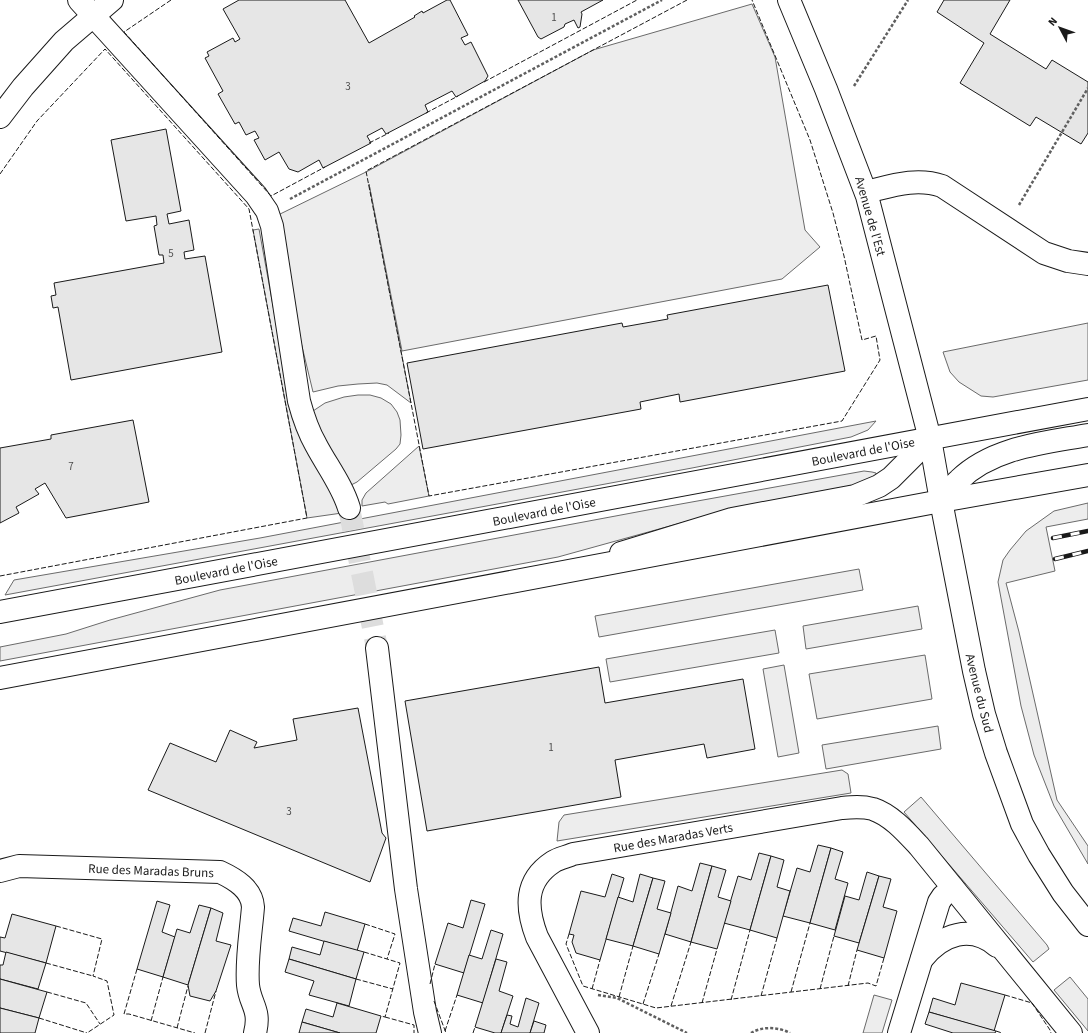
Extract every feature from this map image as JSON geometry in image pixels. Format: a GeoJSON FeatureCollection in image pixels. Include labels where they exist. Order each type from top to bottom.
{"type":"FeatureCollection","features":[{"type":"Feature","properties":{"kind":"street"},"geometry":{"type":"LineString","coordinates":[[0,117],[23,87],[64,41],[86,8],[112,0]]}},
{"type":"Feature","properties":{"kind":"street","name":"Avenue de l'Est"},"geometry":{"type":"LineString","coordinates":[[790,0],[837,115],[866,192],[930,439]]}},
{"type":"Feature","properties":{"kind":"street"},"geometry":{"type":"LineString","coordinates":[[86,8],[256,195],[267,211],[272,226],[301,407],[315,444],[346,497],[349,508]]}},
{"type":"Feature","properties":{"kind":"street"},"geometry":{"type":"LineString","coordinates":[[866,192],[916,182],[931,183],[942,186],[1044,253],[1068,261],[1088,264]]}},
{"type":"Feature","properties":{"kind":"street","name":"Boulevard de l'Oise"},"geometry":{"type":"LineString","coordinates":[[0,612],[1088,409]]}},
{"type":"Feature","properties":{"kind":"street"},"geometry":{"type":"LineString","coordinates":[[940,501],[959,480],[986,460],[1017,448],[1088,435]]}},
{"type":"Feature","properties":{"kind":"street"},"geometry":{"type":"LineString","coordinates":[[558,573],[732,519],[855,496],[879,486],[891,478],[930,439]]}},
{"type":"Feature","properties":{"kind":"street","name":"Avenue du Sud"},"geometry":{"type":"LineString","coordinates":[[930,439],[940,501],[974,671],[984,714],[998,760],[1022,824],[1039,855],[1063,893],[1088,925]]}},
{"type":"Feature","properties":{"kind":"street"},"geometry":{"type":"LineString","coordinates":[[0,678],[940,501],[1088,475]]}},
{"type":"Feature","properties":{"kind":"street"},"geometry":{"type":"LineString","coordinates":[[377,648],[406,888],[425,1012],[430,1033]]}},
{"type":"Feature","properties":{"kind":"street","name":"Rue des Maradas Verts"},"geometry":{"type":"LineString","coordinates":[[588,1033],[537,937],[531,922],[528,901],[530,892],[534,883],[544,869],[554,861],[574,854],[842,808],[859,807],[874,809],[888,817],[904,830],[954,888],[1071,1033]]}},
{"type":"Feature","properties":{"kind":"street","name":"Rue des Maradas Bruns"},"geometry":{"type":"LineString","coordinates":[[0,871],[19,866],[220,872],[232,878],[246,889],[253,899],[248,986],[257,1012],[258,1023],[255,1033]]}},
{"type":"Feature","properties":{"kind":"street","name":"Rue des Maradas Verts"},"geometry":{"type":"LineString","coordinates":[[899,1033],[941,899],[954,888]]}},
{"type":"Feature","properties":{"kind":"street","name":"Rue des Maradas Verts"},"geometry":{"type":"LineString","coordinates":[[921,960],[929,950],[942,940],[950,936],[965,934],[985,937],[1011,959]]}},
{"type":"Feature","properties":{"kind":"path"},"geometry":{"type":"LineString","coordinates":[[267,211],[662,0]]}},
{"type":"Feature","properties":{"kind":"path"},"geometry":{"type":"LineString","coordinates":[[837,115],[908,0]]}},
{"type":"Feature","properties":{"kind":"path"},"geometry":{"type":"LineString","coordinates":[[1005,228],[1088,88]]}},
{"type":"Feature","properties":{"kind":"path"},"geometry":{"type":"LineString","coordinates":[[565,989],[617,998],[687,1033]]}},
{"type":"Feature","properties":{"kind":"path"},"geometry":{"type":"LineString","coordinates":[[751,1033],[768,1028],[784,1030],[790,1033]]}},
{"type":"Feature","properties":{"kind":"shaded area"},"geometry":{"type":"Polygon","coordinates":[[[752,4],[775,57],[805,230],[820,247],[782,279],[402,351],[369,184],[411,403],[387,385],[377,383],[338,386],[313,392],[293,309],[276,216],[366,172],[593,50],[752,4]]]}},
{"type":"Feature","properties":{"kind":"shaded area"},"geometry":{"type":"Polygon","coordinates":[[[259,229],[290,399],[342,513],[307,518],[253,230],[259,229]]]}},
{"type":"Feature","properties":{"kind":"shaded area"},"geometry":{"type":"Polygon","coordinates":[[[1088,323],[1088,380],[993,397],[981,396],[959,382],[950,372],[943,352],[1088,323]]]}},
{"type":"Feature","properties":{"kind":"shaded area"},"geometry":{"type":"Polygon","coordinates":[[[370,395],[381,398],[391,404],[397,412],[400,420],[401,435],[400,444],[396,449],[357,482],[351,485],[310,413],[325,403],[344,397],[370,395]]]}},
{"type":"Feature","properties":{"kind":"shaded area"},"geometry":{"type":"Polygon","coordinates":[[[876,421],[868,430],[851,437],[692,468],[5,595],[14,580],[260,538],[876,421]]]}},
{"type":"Feature","properties":{"kind":"shaded area"},"geometry":{"type":"Polygon","coordinates":[[[419,446],[429,496],[388,504],[385,502],[362,506],[362,500],[366,493],[419,446]]]}},
{"type":"Feature","properties":{"kind":"shaded area"},"geometry":{"type":"Polygon","coordinates":[[[864,471],[876,473],[876,476],[855,485],[735,508],[558,557],[0,661],[0,647],[66,634],[110,620],[220,590],[864,471]]]}},
{"type":"Feature","properties":{"kind":"shaded area"},"geometry":{"type":"Polygon","coordinates":[[[1088,503],[1088,519],[1046,527],[1055,571],[1006,583],[1019,632],[1057,800],[1088,846],[1088,864],[1054,806],[1034,755],[1021,706],[998,582],[1003,560],[1026,531],[1054,511],[1088,503]]]}},
{"type":"Feature","properties":{"kind":"shaded area"},"geometry":{"type":"Polygon","coordinates":[[[859,569],[863,590],[599,637],[595,616],[859,569]]]}},
{"type":"Feature","properties":{"kind":"shaded area"},"geometry":{"type":"Polygon","coordinates":[[[918,606],[922,629],[806,649],[803,626],[918,606]]]}},
{"type":"Feature","properties":{"kind":"shaded area"},"geometry":{"type":"Polygon","coordinates":[[[775,630],[779,653],[610,682],[606,659],[775,630]]]}},
{"type":"Feature","properties":{"kind":"shaded area"},"geometry":{"type":"Polygon","coordinates":[[[925,655],[932,699],[817,719],[809,674],[925,655]]]}},
{"type":"Feature","properties":{"kind":"shaded area"},"geometry":{"type":"Polygon","coordinates":[[[784,665],[799,753],[778,757],[763,669],[784,665]]]}},
{"type":"Feature","properties":{"kind":"shaded area"},"geometry":{"type":"Polygon","coordinates":[[[938,726],[941,749],[826,769],[822,745],[938,726]]]}},
{"type":"Feature","properties":{"kind":"shaded area"},"geometry":{"type":"Polygon","coordinates":[[[842,770],[848,774],[851,793],[557,841],[559,822],[564,815],[842,770]]]}},
{"type":"Feature","properties":{"kind":"shaded area"},"geometry":{"type":"Polygon","coordinates":[[[921,797],[1047,945],[1049,949],[1033,962],[904,812],[921,797]]]}},
{"type":"Feature","properties":{"kind":"shaded area"},"geometry":{"type":"Polygon","coordinates":[[[1070,977],[1088,999],[1088,1031],[1054,990],[1070,977]]]}},
{"type":"Feature","properties":{"kind":"shaded area"},"geometry":{"type":"Polygon","coordinates":[[[874,995],[892,1000],[882,1033],[863,1033],[874,995]]]}},
{"type":"Feature","properties":{"kind":"building"},"geometry":{"type":"Polygon","coordinates":[[[239,0],[345,0],[369,43],[415,17],[414,16],[422,11],[423,13],[447,0],[450,0],[468,35],[461,38],[465,45],[471,42],[488,76],[485,81],[456,97],[452,91],[425,105],[428,112],[386,134],[382,128],[367,136],[371,143],[323,168],[319,160],[298,172],[289,169],[279,152],[265,160],[254,140],[259,138],[255,131],[246,135],[239,122],[235,124],[218,94],[223,91],[205,58],[209,56],[207,52],[233,38],[235,42],[240,39],[223,9],[239,0]]]}},
{"type":"Feature","properties":{"kind":"building"},"geometry":{"type":"Polygon","coordinates":[[[518,0],[603,0],[581,12],[580,27],[578,28],[574,20],[541,39],[538,37],[518,0]]]}},
{"type":"Feature","properties":{"kind":"building"},"geometry":{"type":"Polygon","coordinates":[[[944,0],[1010,0],[990,34],[1046,69],[1052,60],[1088,82],[1088,133],[1081,144],[1036,117],[1030,126],[960,83],[984,43],[937,12],[944,0]]]}},
{"type":"Feature","properties":{"kind":"building"},"geometry":{"type":"Polygon","coordinates":[[[166,129],[181,211],[167,214],[169,224],[189,220],[194,250],[184,252],[185,259],[205,256],[222,352],[71,380],[58,307],[53,308],[51,296],[56,295],[54,283],[164,263],[163,255],[159,255],[154,226],[157,225],[156,216],[126,221],[111,140],[166,129]]]}},
{"type":"Feature","properties":{"kind":"building"},"geometry":{"type":"Polygon","coordinates":[[[828,285],[845,371],[680,402],[679,394],[640,402],[641,409],[423,449],[407,363],[622,323],[623,327],[668,319],[667,315],[828,285]]]}},
{"type":"Feature","properties":{"kind":"building"},"geometry":{"type":"Polygon","coordinates":[[[133,420],[149,502],[66,518],[45,483],[35,489],[39,494],[16,507],[19,513],[0,523],[0,448],[51,439],[51,435],[133,420]]]}},
{"type":"Feature","properties":{"kind":"building"},"geometry":{"type":"Polygon","coordinates":[[[599,667],[605,703],[743,679],[755,749],[707,758],[704,744],[615,760],[621,797],[427,831],[405,701],[599,667]]]}},
{"type":"Feature","properties":{"kind":"building"},"geometry":{"type":"Polygon","coordinates":[[[358,708],[382,833],[386,838],[370,882],[148,790],[170,743],[216,762],[230,730],[257,742],[254,748],[297,740],[293,719],[358,708]]]}},
{"type":"Feature","properties":{"kind":"building"},"geometry":{"type":"Polygon","coordinates":[[[818,845],[831,848],[810,923],[783,916],[797,868],[810,872],[818,845]]]}},
{"type":"Feature","properties":{"kind":"building"},"geometry":{"type":"Polygon","coordinates":[[[831,848],[843,852],[835,879],[848,883],[835,930],[810,923],[831,848]]]}},
{"type":"Feature","properties":{"kind":"building"},"geometry":{"type":"Polygon","coordinates":[[[759,853],[771,856],[750,930],[724,923],[738,876],[751,880],[759,853]]]}},
{"type":"Feature","properties":{"kind":"building"},"geometry":{"type":"Polygon","coordinates":[[[771,856],[784,860],[777,887],[790,891],[777,938],[750,930],[771,856]]]}},
{"type":"Feature","properties":{"kind":"building"},"geometry":{"type":"Polygon","coordinates":[[[700,863],[712,866],[691,942],[665,934],[678,886],[692,891],[700,863]]]}},
{"type":"Feature","properties":{"kind":"building"},"geometry":{"type":"Polygon","coordinates":[[[712,866],[726,870],[718,897],[731,901],[717,949],[691,942],[712,866]]]}},
{"type":"Feature","properties":{"kind":"building"},"geometry":{"type":"Polygon","coordinates":[[[867,872],[879,876],[859,943],[834,936],[845,896],[859,900],[867,872]]]}},
{"type":"Feature","properties":{"kind":"building"},"geometry":{"type":"Polygon","coordinates":[[[612,874],[624,878],[600,960],[576,953],[572,942],[574,935],[569,934],[581,891],[605,897],[612,874]]]}},
{"type":"Feature","properties":{"kind":"building"},"geometry":{"type":"Polygon","coordinates":[[[640,874],[653,878],[633,946],[606,939],[618,897],[633,902],[640,874]]]}},
{"type":"Feature","properties":{"kind":"building"},"geometry":{"type":"Polygon","coordinates":[[[879,876],[891,879],[883,907],[897,911],[884,958],[857,950],[879,876]]]}},
{"type":"Feature","properties":{"kind":"building"},"geometry":{"type":"Polygon","coordinates":[[[653,878],[665,881],[657,909],[671,913],[659,954],[633,946],[653,878]]]}},
{"type":"Feature","properties":{"kind":"building"},"geometry":{"type":"Polygon","coordinates":[[[471,900],[485,904],[464,973],[435,964],[448,923],[463,928],[471,900]]]}},
{"type":"Feature","properties":{"kind":"building"},"geometry":{"type":"Polygon","coordinates":[[[157,901],[170,905],[162,932],[175,937],[163,977],[137,969],[157,901]]]}},
{"type":"Feature","properties":{"kind":"building"},"geometry":{"type":"Polygon","coordinates":[[[199,905],[211,908],[188,985],[163,977],[177,929],[190,933],[199,905]]]}},
{"type":"Feature","properties":{"kind":"building"},"geometry":{"type":"Polygon","coordinates":[[[211,908],[223,913],[216,941],[231,945],[216,991],[210,1001],[190,996],[188,985],[211,908]]]}},
{"type":"Feature","properties":{"kind":"building"},"geometry":{"type":"Polygon","coordinates":[[[325,912],[365,924],[357,951],[289,931],[293,918],[321,926],[325,912]]]}},
{"type":"Feature","properties":{"kind":"building"},"geometry":{"type":"Polygon","coordinates":[[[12,914],[56,926],[46,963],[0,951],[0,937],[5,938],[12,914]]]}},
{"type":"Feature","properties":{"kind":"building"},"geometry":{"type":"Polygon","coordinates":[[[491,930],[503,934],[483,1003],[457,995],[469,955],[482,959],[491,930]]]}},
{"type":"Feature","properties":{"kind":"building"},"geometry":{"type":"Polygon","coordinates":[[[324,941],[364,952],[356,979],[289,959],[292,947],[320,955],[324,941]]]}},
{"type":"Feature","properties":{"kind":"building"},"geometry":{"type":"Polygon","coordinates":[[[6,952],[46,963],[38,989],[0,979],[0,965],[3,965],[6,952]]]}},
{"type":"Feature","properties":{"kind":"building"},"geometry":{"type":"Polygon","coordinates":[[[289,959],[356,979],[349,1006],[309,995],[314,981],[285,972],[289,959]]]}},
{"type":"Feature","properties":{"kind":"building"},"geometry":{"type":"Polygon","coordinates":[[[496,959],[507,962],[499,991],[513,996],[501,1033],[495,1033],[475,1027],[496,959]]]}},
{"type":"Feature","properties":{"kind":"building"},"geometry":{"type":"Polygon","coordinates":[[[0,979],[47,992],[39,1018],[0,1008],[0,979]]]}},
{"type":"Feature","properties":{"kind":"building"},"geometry":{"type":"Polygon","coordinates":[[[961,983],[1005,995],[994,1031],[929,1012],[933,998],[955,1005],[961,983]]]}},
{"type":"Feature","properties":{"kind":"building"},"geometry":{"type":"Polygon","coordinates":[[[526,998],[539,1003],[530,1033],[501,1033],[507,1015],[512,1016],[510,1024],[518,1027],[526,998]]]}},
{"type":"Feature","properties":{"kind":"building"},"geometry":{"type":"Polygon","coordinates":[[[337,1003],[381,1016],[376,1033],[340,1033],[302,1022],[306,1009],[333,1017],[337,1003]]]}},
{"type":"Feature","properties":{"kind":"building"},"geometry":{"type":"Polygon","coordinates":[[[0,1008],[39,1018],[35,1033],[0,1033],[0,1008]]]}},
{"type":"Feature","properties":{"kind":"building"},"geometry":{"type":"Polygon","coordinates":[[[929,1012],[996,1031],[995,1033],[953,1033],[925,1024],[929,1012]]]}},
{"type":"Feature","properties":{"kind":"building"},"geometry":{"type":"Polygon","coordinates":[[[534,1021],[546,1025],[544,1033],[530,1033],[534,1021]]]}},
{"type":"Feature","properties":{"kind":"building"},"geometry":{"type":"Polygon","coordinates":[[[302,1022],[340,1033],[299,1033],[302,1022]]]}},
{"type":"Feature","properties":{"kind":"tunnel"},"geometry":{"type":"LineString","coordinates":[[349,508],[377,648]]}},
{"type":"Feature","properties":{"kind":"railway"},"geometry":{"type":"LineString","coordinates":[[1053,538],[1088,531]]}},
{"type":"Feature","properties":{"kind":"railway"},"geometry":{"type":"LineString","coordinates":[[1055,559],[1088,551]]}},
{"type":"Feature","properties":{"kind":"fence"},"geometry":{"type":"LineString","coordinates":[[171,0],[124,32],[271,196],[325,167]]}},
{"type":"Feature","properties":{"kind":"fence"},"geometry":{"type":"LineString","coordinates":[[484,82],[637,0]]}},
{"type":"Feature","properties":{"kind":"fence"},"geometry":{"type":"LineString","coordinates":[[687,0],[366,171],[429,496],[842,421],[880,360],[876,336],[862,340],[833,213],[810,140],[752,0]]}},
{"type":"Feature","properties":{"kind":"fence"},"geometry":{"type":"LineString","coordinates":[[0,174],[37,121],[105,49],[249,209],[307,518],[0,576]]}},
{"type":"Feature","properties":{"kind":"fence"},"geometry":{"type":"LineString","coordinates":[[426,113],[458,96]]}},
{"type":"Feature","properties":{"kind":"fence"},"geometry":{"type":"LineString","coordinates":[[369,143],[389,133]]}},
{"type":"Feature","properties":{"kind":"fence"},"geometry":{"type":"LineString","coordinates":[[791,992],[810,923]]}},
{"type":"Feature","properties":{"kind":"fence"},"geometry":{"type":"LineString","coordinates":[[365,924],[395,934],[387,959]]}},
{"type":"Feature","properties":{"kind":"fence"},"geometry":{"type":"LineString","coordinates":[[56,926],[102,939],[93,976],[107,981],[114,1015],[87,1033]]}},
{"type":"Feature","properties":{"kind":"fence"},"geometry":{"type":"LineString","coordinates":[[731,1000],[750,930]]}},
{"type":"Feature","properties":{"kind":"fence"},"geometry":{"type":"LineString","coordinates":[[569,934],[566,944],[583,986],[656,1008],[868,983],[876,986],[884,958]]}},
{"type":"Feature","properties":{"kind":"fence"},"geometry":{"type":"LineString","coordinates":[[820,989],[834,936]]}},
{"type":"Feature","properties":{"kind":"fence"},"geometry":{"type":"LineString","coordinates":[[761,996],[777,938]]}},
{"type":"Feature","properties":{"kind":"fence"},"geometry":{"type":"LineString","coordinates":[[671,1006],[691,942]]}},
{"type":"Feature","properties":{"kind":"fence"},"geometry":{"type":"LineString","coordinates":[[619,997],[633,946]]}},
{"type":"Feature","properties":{"kind":"fence"},"geometry":{"type":"LineString","coordinates":[[702,1003],[717,949]]}},
{"type":"Feature","properties":{"kind":"fence"},"geometry":{"type":"LineString","coordinates":[[848,986],[857,950]]}},
{"type":"Feature","properties":{"kind":"fence"},"geometry":{"type":"LineString","coordinates":[[364,952],[400,963],[385,1017],[381,1016]]}},
{"type":"Feature","properties":{"kind":"fence"},"geometry":{"type":"LineString","coordinates":[[643,1004],[659,954]]}},
{"type":"Feature","properties":{"kind":"fence"},"geometry":{"type":"LineString","coordinates":[[592,989],[600,960]]}},
{"type":"Feature","properties":{"kind":"fence"},"geometry":{"type":"LineString","coordinates":[[46,963],[93,976]]}},
{"type":"Feature","properties":{"kind":"fence"},"geometry":{"type":"LineString","coordinates":[[430,984],[435,964]]}},
{"type":"Feature","properties":{"kind":"fence"},"geometry":{"type":"LineString","coordinates":[[137,969],[124,1014],[129,1014],[195,1033]]}},
{"type":"Feature","properties":{"kind":"fence"},"geometry":{"type":"LineString","coordinates":[[151,1021],[163,977]]}},
{"type":"Feature","properties":{"kind":"fence"},"geometry":{"type":"LineString","coordinates":[[356,979],[393,989]]}},
{"type":"Feature","properties":{"kind":"fence"},"geometry":{"type":"LineString","coordinates":[[177,1028],[188,986]]}},
{"type":"Feature","properties":{"kind":"fence"},"geometry":{"type":"LineString","coordinates":[[205,1033],[216,991]]}},
{"type":"Feature","properties":{"kind":"fence"},"geometry":{"type":"LineString","coordinates":[[47,992],[86,1003],[100,1024]]}},
{"type":"Feature","properties":{"kind":"fence"},"geometry":{"type":"LineString","coordinates":[[445,1031],[457,995]]}},
{"type":"Feature","properties":{"kind":"fence"},"geometry":{"type":"LineString","coordinates":[[1005,995],[1032,1003],[1051,1033]]}},
{"type":"Feature","properties":{"kind":"fence"},"geometry":{"type":"LineString","coordinates":[[434,1001],[446,1033]]}},
{"type":"Feature","properties":{"kind":"fence"},"geometry":{"type":"LineString","coordinates":[[385,1017],[414,1025],[414,1033]]}},
{"type":"Feature","properties":{"kind":"fence"},"geometry":{"type":"LineString","coordinates":[[39,1018],[87,1033]]}},
{"type":"Feature","properties":{"kind":"fence"},"geometry":{"type":"LineString","coordinates":[[473,1033],[475,1027]]}},
{"type":"Feature","properties":{"kind":"fence"},"geometry":{"type":"LineString","coordinates":[[996,1031],[1002,1033]]}}]}
